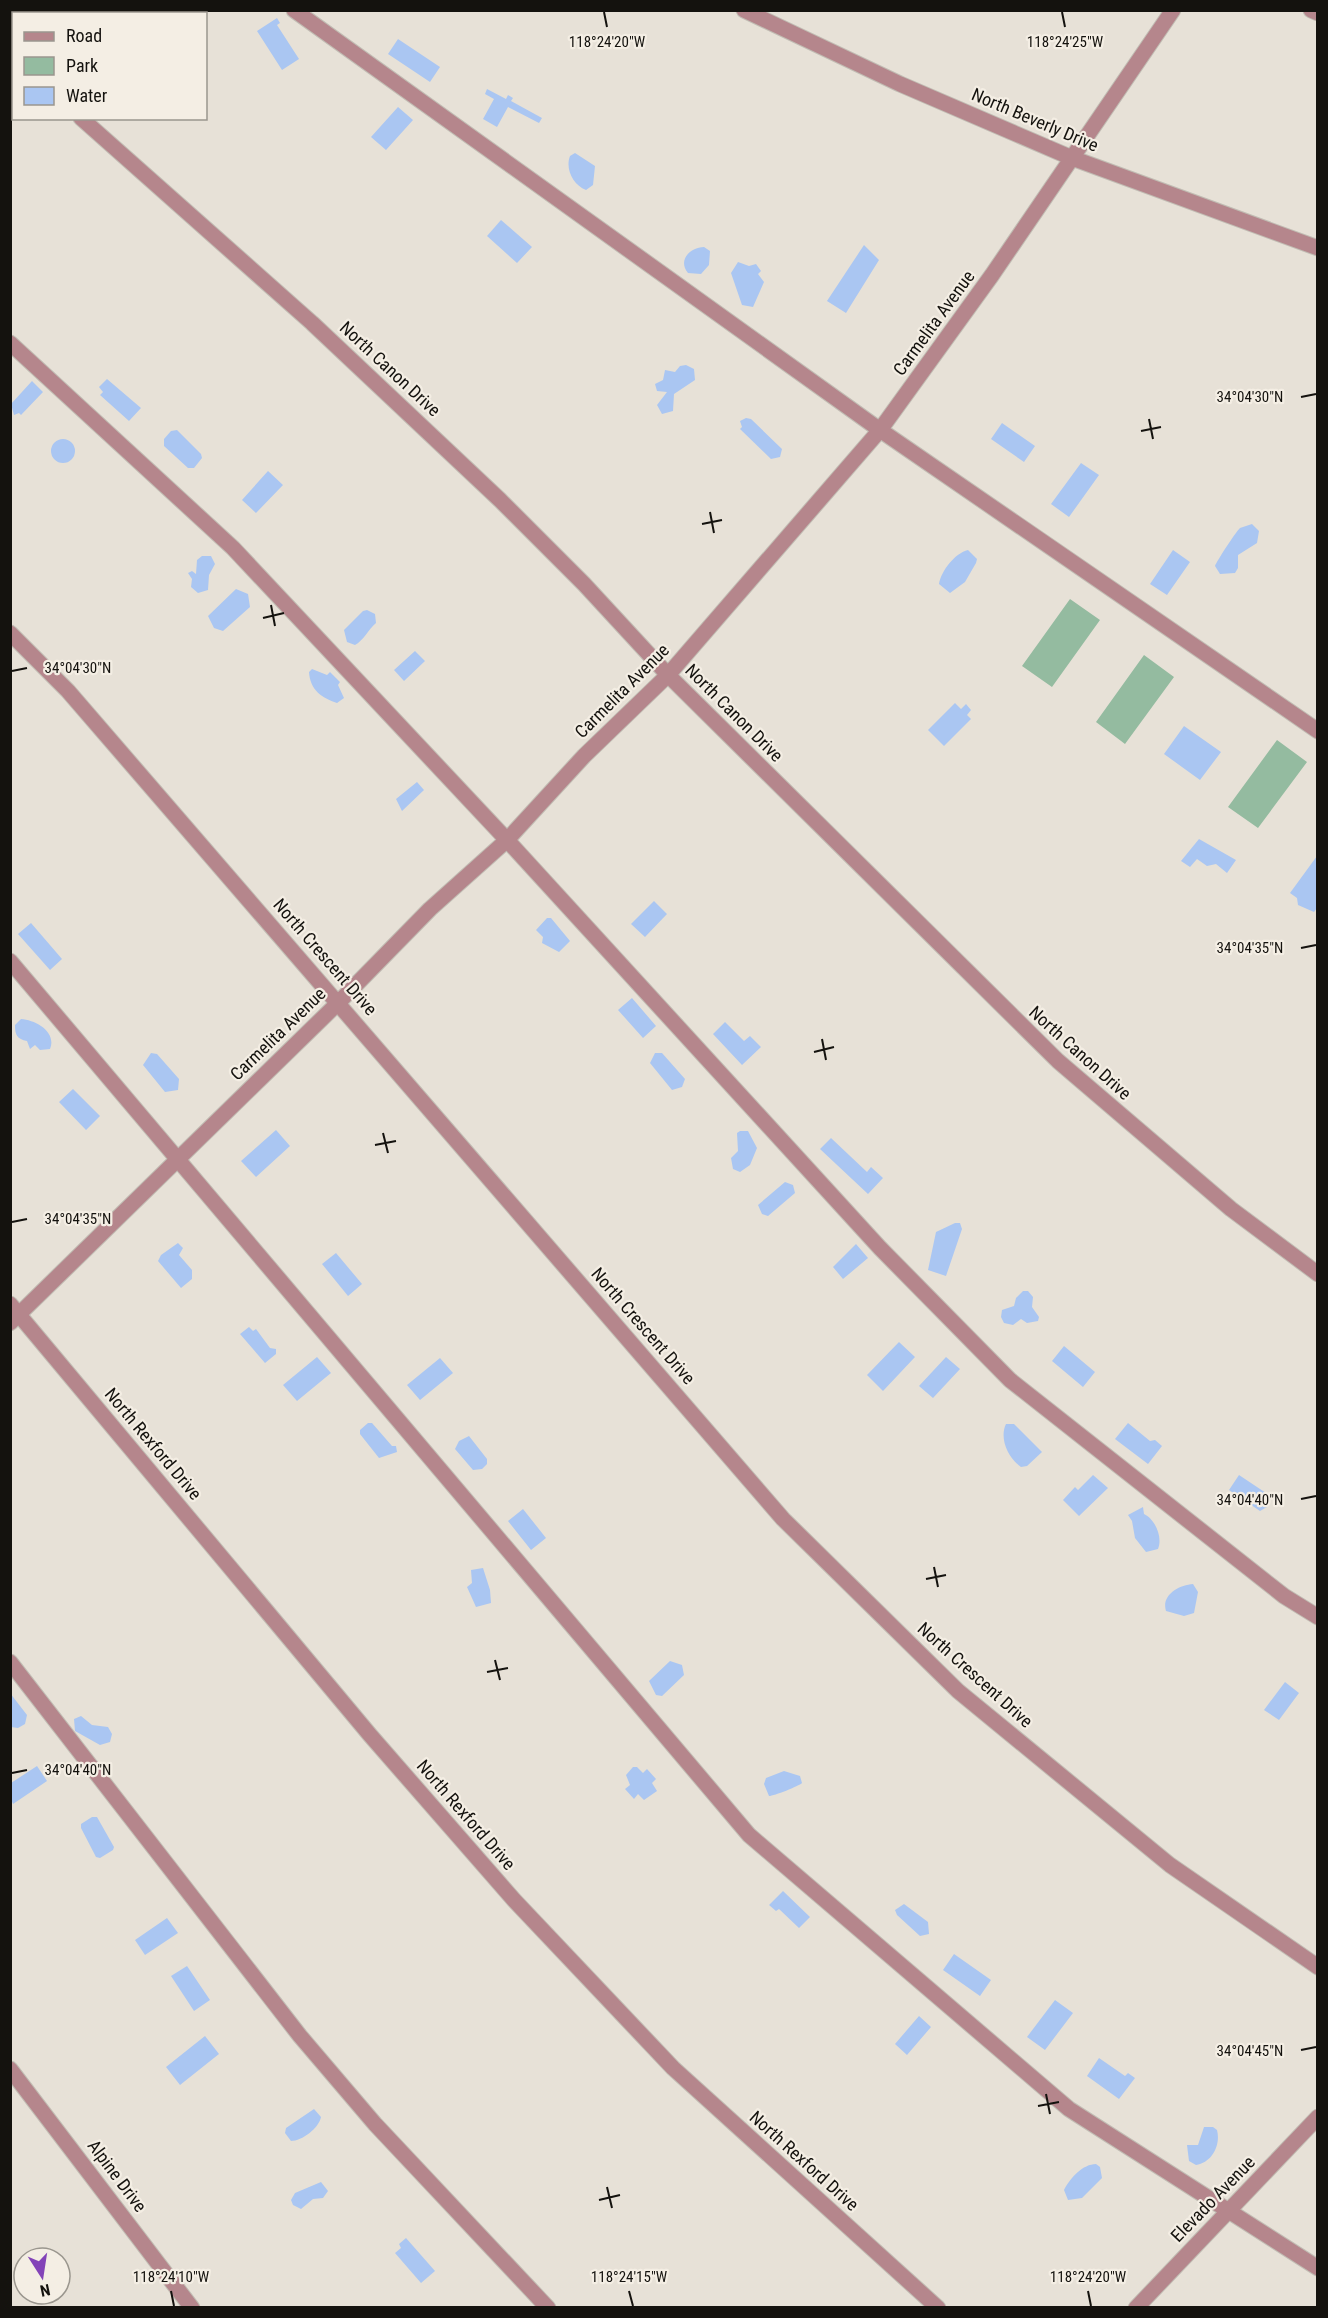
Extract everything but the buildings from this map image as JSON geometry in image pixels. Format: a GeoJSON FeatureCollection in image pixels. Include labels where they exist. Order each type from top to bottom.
{"type":"FeatureCollection","features":[{"type":"Feature","properties":{"kind":"street"},"geometry":{"type":"LineString","coordinates":[[294,10],[880,430],[1317,731]]}},
{"type":"Feature","properties":{"kind":"street","name":"North Beverly Drive"},"geometry":{"type":"LineString","coordinates":[[744,10],[900,84],[1072,158],[1317,248]]}},
{"type":"Feature","properties":{"kind":"street","name":"Carmelita Avenue"},"geometry":{"type":"LineString","coordinates":[[13,1314],[177,1160],[339,1002],[430,909],[507,840],[584,756],[668,675],[880,430],[1072,158],[1173,10]]}},
{"type":"Feature","properties":{"kind":"street"},"geometry":{"type":"LineString","coordinates":[[1311,10],[1317,13]]}},
{"type":"Feature","properties":{"kind":"street","name":"North Canon Drive"},"geometry":{"type":"LineString","coordinates":[[83,120],[304,316],[417,421],[584,584],[668,675],[1058,1061],[1231,1209],[1317,1274]]}},
{"type":"Feature","properties":{"kind":"street"},"geometry":{"type":"LineString","coordinates":[[10,343],[233,548],[507,840],[880,1248],[1010,1380],[1284,1596],[1317,1617]]}},
{"type":"Feature","properties":{"kind":"street","name":"North Crescent Drive"},"geometry":{"type":"LineString","coordinates":[[10,633],[68,691],[339,1002],[783,1519],[958,1691],[1170,1865],[1317,1967]]}},
{"type":"Feature","properties":{"kind":"street"},"geometry":{"type":"LineString","coordinates":[[10,961],[749,1835],[1069,2109],[1317,2268]]}},
{"type":"Feature","properties":{"kind":"street","name":"North Rexford Drive"},"geometry":{"type":"LineString","coordinates":[[13,1314],[370,1736],[514,1900],[673,2068],[938,2307]]}},
{"type":"Feature","properties":{"kind":"street"},"geometry":{"type":"LineString","coordinates":[[10,1662],[300,2036],[390,2140],[548,2307]]}},
{"type":"Feature","properties":{"kind":"street","name":"Alpine Drive"},"geometry":{"type":"LineString","coordinates":[[10,2068],[192,2307]]}},
{"type":"Feature","properties":{"kind":"street","name":"Elevado Avenue"},"geometry":{"type":"LineString","coordinates":[[1136,2307],[1317,2117]]}},
{"type":"Feature","properties":{"kind":"green space"},"geometry":{"type":"Polygon","coordinates":[[[1070,599],[1100,620],[1052,687],[1022,666],[1070,599]]]}},
{"type":"Feature","properties":{"kind":"green space"},"geometry":{"type":"Polygon","coordinates":[[[1144,655],[1174,677],[1125,744],[1096,722],[1144,655]]]}},
{"type":"Feature","properties":{"kind":"green space"},"geometry":{"type":"Polygon","coordinates":[[[1277,740],[1307,762],[1258,828],[1228,807],[1277,740]]]}},
{"type":"Feature","properties":{"kind":"water"},"geometry":{"type":"Polygon","coordinates":[[[277,18],[280,23],[277,25],[299,59],[282,70],[257,31],[277,18]]]}},
{"type":"Feature","properties":{"kind":"water"},"geometry":{"type":"Polygon","coordinates":[[[398,39],[440,67],[430,82],[388,54],[398,39]]]}},
{"type":"Feature","properties":{"kind":"water"},"geometry":{"type":"Polygon","coordinates":[[[487,89],[506,99],[508,95],[513,98],[511,101],[542,118],[539,123],[508,107],[497,127],[483,119],[494,99],[485,94],[487,89]]]}},
{"type":"Feature","properties":{"kind":"water"},"geometry":{"type":"Polygon","coordinates":[[[398,107],[413,120],[386,150],[371,137],[398,107]]]}},
{"type":"Feature","properties":{"kind":"water"},"geometry":{"type":"Polygon","coordinates":[[[575,153],[595,166],[593,185],[586,190],[577,184],[569,171],[570,156],[575,153]]]}},
{"type":"Feature","properties":{"kind":"water"},"geometry":{"type":"Polygon","coordinates":[[[501,220],[532,247],[517,263],[487,236],[501,220]]]}},
{"type":"Feature","properties":{"kind":"water"},"geometry":{"type":"Polygon","coordinates":[[[864,245],[879,260],[846,313],[827,301],[864,245]]]}},
{"type":"Feature","properties":{"kind":"water"},"geometry":{"type":"Polygon","coordinates":[[[704,247],[710,251],[709,265],[701,274],[688,273],[684,263],[687,255],[694,249],[704,247]]]}},
{"type":"Feature","properties":{"kind":"water"},"geometry":{"type":"Polygon","coordinates":[[[738,262],[749,266],[756,264],[761,271],[758,274],[764,282],[753,307],[742,305],[731,273],[738,262]]]}},
{"type":"Feature","properties":{"kind":"water"},"geometry":{"type":"Polygon","coordinates":[[[686,365],[694,369],[695,380],[674,394],[673,411],[662,414],[657,405],[667,392],[657,391],[655,384],[663,380],[665,370],[675,372],[680,366],[686,365]]]}},
{"type":"Feature","properties":{"kind":"water"},"geometry":{"type":"Polygon","coordinates":[[[107,379],[141,408],[129,421],[100,395],[103,392],[99,387],[107,379]]]}},
{"type":"Feature","properties":{"kind":"water"},"geometry":{"type":"Polygon","coordinates":[[[32,381],[43,392],[21,415],[19,413],[14,415],[11,404],[32,381]]]}},
{"type":"Feature","properties":{"kind":"water"},"geometry":{"type":"Polygon","coordinates":[[[746,418],[751,419],[782,449],[780,457],[771,459],[740,429],[742,427],[740,421],[746,418]]]}},
{"type":"Feature","properties":{"kind":"water"},"geometry":{"type":"Polygon","coordinates":[[[1002,423],[1035,446],[1024,462],[991,439],[1002,423]]]}},
{"type":"Feature","properties":{"kind":"water"},"geometry":{"type":"Polygon","coordinates":[[[177,430],[201,454],[202,458],[194,468],[188,468],[164,446],[164,439],[171,431],[177,430]]]}},
{"type":"Feature","properties":{"kind":"water"},"geometry":{"type":"Polygon","coordinates":[[[63,439],[72,442],[75,451],[72,460],[63,463],[54,460],[51,451],[54,442],[63,439]]]}},
{"type":"Feature","properties":{"kind":"water"},"geometry":{"type":"Polygon","coordinates":[[[1081,463],[1099,475],[1069,517],[1051,504],[1081,463]]]}},
{"type":"Feature","properties":{"kind":"water"},"geometry":{"type":"Polygon","coordinates":[[[268,471],[283,485],[256,513],[242,500],[268,471]]]}},
{"type":"Feature","properties":{"kind":"water"},"geometry":{"type":"Polygon","coordinates":[[[1252,524],[1259,531],[1257,543],[1238,555],[1238,568],[1235,573],[1220,574],[1215,566],[1222,553],[1240,528],[1252,524]]]}},
{"type":"Feature","properties":{"kind":"water"},"geometry":{"type":"Polygon","coordinates":[[[968,550],[977,559],[976,563],[965,582],[950,593],[939,584],[940,579],[954,559],[968,550]]]}},
{"type":"Feature","properties":{"kind":"water"},"geometry":{"type":"Polygon","coordinates":[[[1173,550],[1190,562],[1167,595],[1150,584],[1173,550]]]}},
{"type":"Feature","properties":{"kind":"water"},"geometry":{"type":"Polygon","coordinates":[[[202,556],[211,556],[215,564],[209,575],[208,590],[198,593],[191,587],[192,579],[188,573],[192,571],[196,574],[197,560],[202,556]]]}},
{"type":"Feature","properties":{"kind":"water"},"geometry":{"type":"Polygon","coordinates":[[[236,589],[248,594],[250,607],[223,631],[214,628],[208,616],[236,589]]]}},
{"type":"Feature","properties":{"kind":"water"},"geometry":{"type":"Polygon","coordinates":[[[367,610],[375,614],[376,623],[355,645],[347,642],[344,630],[363,611],[367,610]]]}},
{"type":"Feature","properties":{"kind":"water"},"geometry":{"type":"Polygon","coordinates":[[[415,651],[425,661],[404,681],[394,670],[415,651]]]}},
{"type":"Feature","properties":{"kind":"water"},"geometry":{"type":"Polygon","coordinates":[[[312,669],[327,675],[330,672],[340,682],[338,685],[344,698],[337,703],[326,699],[318,692],[310,678],[309,672],[312,669]]]}},
{"type":"Feature","properties":{"kind":"water"},"geometry":{"type":"Polygon","coordinates":[[[955,703],[961,709],[966,704],[971,710],[967,715],[971,719],[944,746],[928,730],[955,703]]]}},
{"type":"Feature","properties":{"kind":"water"},"geometry":{"type":"Polygon","coordinates":[[[1184,726],[1221,752],[1200,780],[1164,754],[1184,726]]]}},
{"type":"Feature","properties":{"kind":"water"},"geometry":{"type":"Polygon","coordinates":[[[417,782],[424,790],[402,811],[396,799],[417,782]]]}},
{"type":"Feature","properties":{"kind":"water"},"geometry":{"type":"Polygon","coordinates":[[[1199,839],[1236,860],[1227,873],[1216,864],[1207,866],[1197,859],[1190,867],[1181,861],[1199,839]]]}},
{"type":"Feature","properties":{"kind":"water"},"geometry":{"type":"Polygon","coordinates":[[[1317,856],[1317,908],[1314,912],[1298,905],[1297,898],[1290,893],[1317,856]]]}},
{"type":"Feature","properties":{"kind":"water"},"geometry":{"type":"Polygon","coordinates":[[[654,901],[667,914],[645,937],[631,924],[654,901]]]}},
{"type":"Feature","properties":{"kind":"water"},"geometry":{"type":"Polygon","coordinates":[[[547,918],[551,918],[570,941],[559,952],[542,943],[543,937],[536,930],[547,918]]]}},
{"type":"Feature","properties":{"kind":"water"},"geometry":{"type":"Polygon","coordinates":[[[31,923],[62,959],[50,970],[18,934],[31,923]]]}},
{"type":"Feature","properties":{"kind":"water"},"geometry":{"type":"Polygon","coordinates":[[[632,998],[656,1026],[643,1038],[618,1010],[632,998]]]}},
{"type":"Feature","properties":{"kind":"water"},"geometry":{"type":"Polygon","coordinates":[[[21,1019],[39,1024],[48,1032],[51,1037],[50,1049],[40,1050],[35,1045],[30,1049],[27,1041],[19,1038],[15,1025],[21,1019]]]}},
{"type":"Feature","properties":{"kind":"water"},"geometry":{"type":"Polygon","coordinates":[[[725,1022],[744,1041],[750,1036],[761,1047],[742,1065],[713,1034],[725,1022]]]}},
{"type":"Feature","properties":{"kind":"water"},"geometry":{"type":"Polygon","coordinates":[[[151,1053],[157,1054],[179,1079],[178,1090],[165,1092],[143,1065],[151,1053]]]}},
{"type":"Feature","properties":{"kind":"water"},"geometry":{"type":"Polygon","coordinates":[[[655,1053],[662,1053],[685,1079],[682,1087],[672,1090],[650,1063],[655,1053]]]}},
{"type":"Feature","properties":{"kind":"water"},"geometry":{"type":"Polygon","coordinates":[[[73,1089],[100,1116],[86,1130],[59,1102],[73,1089]]]}},
{"type":"Feature","properties":{"kind":"water"},"geometry":{"type":"Polygon","coordinates":[[[276,1130],[290,1146],[256,1177],[241,1161],[276,1130]]]}},
{"type":"Feature","properties":{"kind":"water"},"geometry":{"type":"Polygon","coordinates":[[[748,1131],[757,1148],[750,1165],[740,1172],[733,1169],[731,1158],[738,1151],[737,1133],[748,1131]]]}},
{"type":"Feature","properties":{"kind":"water"},"geometry":{"type":"Polygon","coordinates":[[[831,1138],[867,1172],[871,1167],[883,1178],[868,1194],[820,1149],[831,1138]]]}},
{"type":"Feature","properties":{"kind":"water"},"geometry":{"type":"Polygon","coordinates":[[[785,1182],[793,1185],[795,1193],[768,1216],[762,1214],[758,1205],[785,1182]]]}},
{"type":"Feature","properties":{"kind":"water"},"geometry":{"type":"Polygon","coordinates":[[[960,1223],[962,1229],[946,1276],[928,1270],[936,1232],[960,1223]]]}},
{"type":"Feature","properties":{"kind":"water"},"geometry":{"type":"Polygon","coordinates":[[[178,1243],[183,1248],[179,1255],[192,1270],[192,1279],[181,1288],[158,1261],[161,1255],[178,1243]]]}},
{"type":"Feature","properties":{"kind":"water"},"geometry":{"type":"Polygon","coordinates":[[[856,1244],[868,1258],[843,1279],[833,1267],[856,1244]]]}},
{"type":"Feature","properties":{"kind":"water"},"geometry":{"type":"Polygon","coordinates":[[[336,1253],[362,1284],[348,1296],[322,1264],[336,1253]]]}},
{"type":"Feature","properties":{"kind":"water"},"geometry":{"type":"Polygon","coordinates":[[[1023,1291],[1028,1291],[1033,1297],[1032,1307],[1039,1317],[1038,1321],[1027,1323],[1021,1319],[1013,1325],[1004,1323],[1001,1317],[1002,1310],[1014,1306],[1016,1298],[1023,1291]]]}},
{"type":"Feature","properties":{"kind":"water"},"geometry":{"type":"Polygon","coordinates":[[[249,1327],[253,1331],[256,1329],[270,1348],[276,1349],[276,1354],[265,1363],[240,1334],[249,1327]]]}},
{"type":"Feature","properties":{"kind":"water"},"geometry":{"type":"Polygon","coordinates":[[[899,1342],[915,1357],[883,1391],[867,1375],[899,1342]]]}},
{"type":"Feature","properties":{"kind":"water"},"geometry":{"type":"Polygon","coordinates":[[[1064,1346],[1095,1372],[1083,1387],[1052,1361],[1064,1346]]]}},
{"type":"Feature","properties":{"kind":"water"},"geometry":{"type":"Polygon","coordinates":[[[317,1357],[331,1373],[297,1401],[283,1385],[317,1357]]]}},
{"type":"Feature","properties":{"kind":"water"},"geometry":{"type":"Polygon","coordinates":[[[946,1357],[960,1369],[933,1398],[919,1386],[946,1357]]]}},
{"type":"Feature","properties":{"kind":"water"},"geometry":{"type":"Polygon","coordinates":[[[440,1358],[453,1373],[420,1400],[407,1385],[440,1358]]]}},
{"type":"Feature","properties":{"kind":"water"},"geometry":{"type":"Polygon","coordinates":[[[368,1423],[372,1423],[392,1446],[396,1446],[397,1452],[379,1458],[360,1434],[360,1430],[368,1423]]]}},
{"type":"Feature","properties":{"kind":"water"},"geometry":{"type":"Polygon","coordinates":[[[1128,1423],[1150,1441],[1155,1440],[1162,1446],[1148,1464],[1115,1439],[1128,1423]]]}},
{"type":"Feature","properties":{"kind":"water"},"geometry":{"type":"Polygon","coordinates":[[[1006,1424],[1014,1424],[1042,1452],[1027,1466],[1021,1467],[1016,1463],[1006,1447],[1004,1429],[1006,1424]]]}},
{"type":"Feature","properties":{"kind":"water"},"geometry":{"type":"Polygon","coordinates":[[[469,1436],[487,1459],[487,1464],[482,1469],[473,1470],[455,1449],[459,1441],[469,1436]]]}},
{"type":"Feature","properties":{"kind":"water"},"geometry":{"type":"Polygon","coordinates":[[[1093,1475],[1108,1488],[1079,1516],[1063,1500],[1075,1487],[1078,1490],[1093,1475]]]}},
{"type":"Feature","properties":{"kind":"water"},"geometry":{"type":"Polygon","coordinates":[[[1239,1475],[1269,1495],[1267,1507],[1260,1511],[1229,1490],[1239,1475]]]}},
{"type":"Feature","properties":{"kind":"water"},"geometry":{"type":"Polygon","coordinates":[[[1143,1507],[1144,1514],[1155,1524],[1159,1534],[1158,1549],[1146,1552],[1135,1538],[1132,1521],[1128,1515],[1143,1507]]]}},
{"type":"Feature","properties":{"kind":"water"},"geometry":{"type":"Polygon","coordinates":[[[523,1509],[546,1538],[531,1550],[508,1521],[523,1509]]]}},
{"type":"Feature","properties":{"kind":"water"},"geometry":{"type":"Polygon","coordinates":[[[483,1568],[490,1590],[491,1603],[476,1607],[467,1587],[472,1583],[471,1570],[483,1568]]]}},
{"type":"Feature","properties":{"kind":"water"},"geometry":{"type":"Polygon","coordinates":[[[1193,1584],[1198,1592],[1194,1613],[1184,1616],[1166,1611],[1166,1600],[1172,1592],[1182,1586],[1193,1584]]]}},
{"type":"Feature","properties":{"kind":"water"},"geometry":{"type":"Polygon","coordinates":[[[670,1661],[682,1665],[684,1675],[662,1696],[656,1695],[649,1681],[670,1661]]]}},
{"type":"Feature","properties":{"kind":"water"},"geometry":{"type":"Polygon","coordinates":[[[1285,1682],[1299,1693],[1279,1720],[1264,1710],[1285,1682]]]}},
{"type":"Feature","properties":{"kind":"water"},"geometry":{"type":"Polygon","coordinates":[[[10,1693],[27,1715],[25,1724],[18,1728],[11,1727],[10,1693]]]}},
{"type":"Feature","properties":{"kind":"water"},"geometry":{"type":"Polygon","coordinates":[[[81,1716],[92,1725],[108,1727],[112,1734],[110,1742],[100,1745],[75,1731],[74,1719],[81,1716]]]}},
{"type":"Feature","properties":{"kind":"water"},"geometry":{"type":"Polygon","coordinates":[[[37,1766],[47,1781],[13,1804],[11,1783],[37,1766]]]}},
{"type":"Feature","properties":{"kind":"water"},"geometry":{"type":"Polygon","coordinates":[[[633,1767],[637,1767],[643,1773],[647,1769],[656,1779],[652,1783],[657,1791],[644,1800],[638,1794],[634,1799],[625,1789],[630,1785],[626,1775],[633,1767]]]}},
{"type":"Feature","properties":{"kind":"water"},"geometry":{"type":"Polygon","coordinates":[[[784,1771],[800,1776],[802,1783],[769,1796],[764,1784],[766,1778],[784,1771]]]}},
{"type":"Feature","properties":{"kind":"water"},"geometry":{"type":"Polygon","coordinates":[[[92,1817],[97,1817],[114,1847],[100,1858],[96,1857],[81,1828],[81,1824],[92,1817]]]}},
{"type":"Feature","properties":{"kind":"water"},"geometry":{"type":"Polygon","coordinates":[[[783,1891],[810,1917],[799,1928],[779,1909],[776,1911],[769,1905],[783,1891]]]}},
{"type":"Feature","properties":{"kind":"water"},"geometry":{"type":"Polygon","coordinates":[[[904,1904],[928,1922],[929,1934],[920,1936],[897,1915],[895,1910],[904,1904]]]}},
{"type":"Feature","properties":{"kind":"water"},"geometry":{"type":"Polygon","coordinates":[[[167,1918],[178,1933],[145,1955],[135,1940],[167,1918]]]}},
{"type":"Feature","properties":{"kind":"water"},"geometry":{"type":"Polygon","coordinates":[[[954,1954],[991,1980],[980,1996],[943,1970],[954,1954]]]}},
{"type":"Feature","properties":{"kind":"water"},"geometry":{"type":"Polygon","coordinates":[[[187,1966],[210,2000],[194,2011],[171,1976],[187,1966]]]}},
{"type":"Feature","properties":{"kind":"water"},"geometry":{"type":"Polygon","coordinates":[[[1055,2000],[1073,2013],[1045,2050],[1027,2037],[1055,2000]]]}},
{"type":"Feature","properties":{"kind":"water"},"geometry":{"type":"Polygon","coordinates":[[[919,2016],[931,2027],[907,2055],[895,2044],[919,2016]]]}},
{"type":"Feature","properties":{"kind":"water"},"geometry":{"type":"Polygon","coordinates":[[[205,2036],[219,2054],[180,2085],[166,2067],[205,2036]]]}},
{"type":"Feature","properties":{"kind":"water"},"geometry":{"type":"Polygon","coordinates":[[[1099,2058],[1125,2076],[1128,2073],[1135,2078],[1119,2099],[1087,2076],[1099,2058]]]}},
{"type":"Feature","properties":{"kind":"water"},"geometry":{"type":"Polygon","coordinates":[[[314,2109],[321,2117],[320,2121],[305,2136],[291,2141],[285,2133],[286,2128],[314,2109]]]}},
{"type":"Feature","properties":{"kind":"water"},"geometry":{"type":"Polygon","coordinates":[[[1204,2127],[1213,2127],[1217,2130],[1218,2142],[1211,2157],[1202,2164],[1196,2165],[1189,2161],[1187,2145],[1198,2145],[1204,2127]]]}},
{"type":"Feature","properties":{"kind":"water"},"geometry":{"type":"Polygon","coordinates":[[[1096,2164],[1100,2167],[1102,2178],[1082,2198],[1068,2200],[1064,2190],[1077,2172],[1086,2166],[1096,2164]]]}},
{"type":"Feature","properties":{"kind":"water"},"geometry":{"type":"Polygon","coordinates":[[[321,2182],[328,2191],[323,2198],[313,2199],[301,2209],[293,2205],[291,2200],[295,2193],[321,2182]]]}},
{"type":"Feature","properties":{"kind":"water"},"geometry":{"type":"Polygon","coordinates":[[[406,2238],[435,2271],[421,2283],[395,2253],[401,2248],[399,2244],[406,2238]]]}}]}
